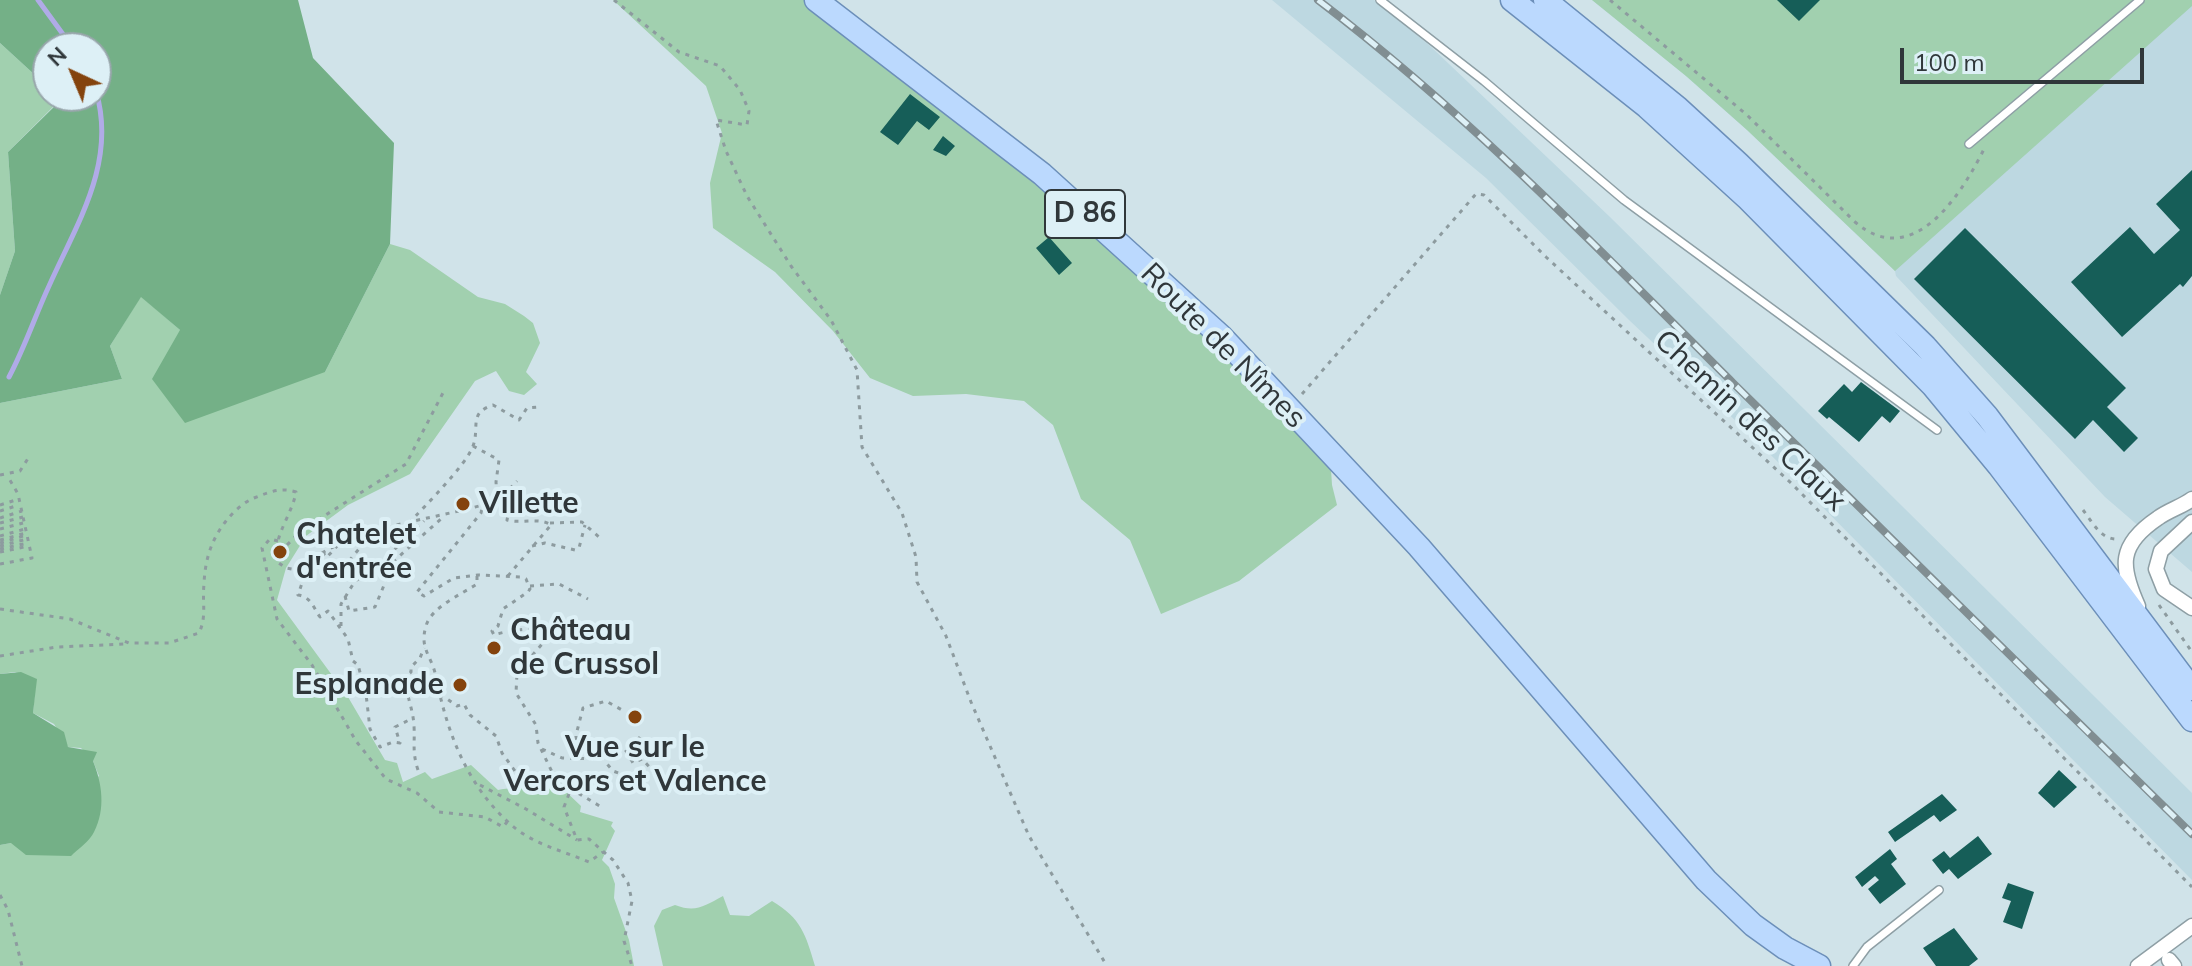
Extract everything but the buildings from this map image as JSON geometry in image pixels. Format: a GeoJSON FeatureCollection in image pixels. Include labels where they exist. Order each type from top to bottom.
{"type":"FeatureCollection","features":[{"type":"Feature","properties":{"kind":"main road","name":"Route de Nîmes"},"geometry":{"type":"LineString","coordinates":[[816,0],[1042,174],[1222,337],[1419,547],[1706,880],[1753,925],[1785,948],[1819,966]]}},
{"type":"Feature","properties":{"kind":"main road"},"geometry":{"type":"LineString","coordinates":[[1512,0],[1647,107],[1747,198],[1933,386],[1999,466],[2192,720]]}},
{"type":"Feature","properties":{"kind":"main road"},"geometry":{"type":"LineString","coordinates":[[1545,0],[1698,126],[1925,346],[1987,416],[2192,689]]}},
{"type":"Feature","properties":{"kind":"street"},"geometry":{"type":"LineString","coordinates":[[2146,629],[2124,573],[2127,554],[2136,539],[2157,518],[2192,499]]}},
{"type":"Feature","properties":{"kind":"street"},"geometry":{"type":"LineString","coordinates":[[2192,522],[2161,551],[2156,569],[2164,589],[2192,608]]}},
{"type":"Feature","properties":{"kind":"street"},"geometry":{"type":"LineString","coordinates":[[2138,966],[2192,926]]}},
{"type":"Feature","properties":{"kind":"lane"},"geometry":{"type":"LineString","coordinates":[[1380,0],[1484,81],[1636,209],[1937,430]]}},
{"type":"Feature","properties":{"kind":"lane"},"geometry":{"type":"LineString","coordinates":[[1969,144],[2140,0]]}},
{"type":"Feature","properties":{"kind":"lane"},"geometry":{"type":"LineString","coordinates":[[1853,966],[1867,947],[1939,890]]}},
{"type":"Feature","properties":{"kind":"path"},"geometry":{"type":"LineString","coordinates":[[614,0],[679,52],[720,66],[740,90],[749,111],[747,125],[716,120],[726,151],[747,196],[791,266],[831,320],[857,370],[862,447],[902,513],[916,557],[917,582],[946,636],[1029,836],[1107,966]]}},
{"type":"Feature","properties":{"kind":"path"},"geometry":{"type":"LineString","coordinates":[[1610,0],[1747,115],[1855,222],[1876,237],[1902,239],[1923,228],[1941,212],[1968,181],[1987,143],[1988,128]]}},
{"type":"Feature","properties":{"kind":"path","name":"Chemin des Claux"},"geometry":{"type":"LineString","coordinates":[[1289,409],[1476,194],[1484,195],[1546,257],[1791,483],[2192,887]]}},
{"type":"Feature","properties":{"kind":"path"},"geometry":{"type":"LineString","coordinates":[[445,389],[406,464],[302,530],[280,552],[276,561],[286,568],[298,570],[313,556],[338,545],[409,523],[479,506],[482,508]]}},
{"type":"Feature","properties":{"kind":"path"},"geometry":{"type":"LineString","coordinates":[[409,523],[473,446],[476,419],[484,408],[493,405],[519,420],[527,408],[540,407]]}},
{"type":"Feature","properties":{"kind":"path"},"geometry":{"type":"LineString","coordinates":[[473,446],[499,460],[497,496]]}},
{"type":"Feature","properties":{"kind":"path"},"geometry":{"type":"LineString","coordinates":[[0,475],[20,471],[29,457]]}},
{"type":"Feature","properties":{"kind":"path"},"geometry":{"type":"LineString","coordinates":[[0,564],[32,558],[19,499],[7,475]]}},
{"type":"Feature","properties":{"kind":"path"},"geometry":{"type":"LineString","coordinates":[[517,481],[503,496],[497,496],[482,508],[417,592],[424,596],[454,578],[478,575],[521,577],[530,586],[528,592],[503,609],[498,626],[492,631],[494,635],[504,630],[551,627],[556,628],[554,634]]}},
{"type":"Feature","properties":{"kind":"path"},"geometry":{"type":"LineString","coordinates":[[0,656],[57,647],[169,643],[199,633],[205,619],[203,586],[212,539],[229,517],[249,500],[286,489],[296,492],[278,541],[280,552]]}},
{"type":"Feature","properties":{"kind":"path"},"geometry":{"type":"LineString","coordinates":[[503,496],[510,505],[507,520],[582,522],[599,537]]}},
{"type":"Feature","properties":{"kind":"path"},"geometry":{"type":"LineString","coordinates":[[0,505],[19,499]]}},
{"type":"Feature","properties":{"kind":"path"},"geometry":{"type":"LineString","coordinates":[[0,511],[20,505]]}},
{"type":"Feature","properties":{"kind":"path"},"geometry":{"type":"LineString","coordinates":[[0,520],[22,511]]}},
{"type":"Feature","properties":{"kind":"path"},"geometry":{"type":"LineString","coordinates":[[345,596],[349,611],[375,607],[394,561],[445,515]]}},
{"type":"Feature","properties":{"kind":"path"},"geometry":{"type":"LineString","coordinates":[[0,520],[23,517]]}},
{"type":"Feature","properties":{"kind":"path"},"geometry":{"type":"LineString","coordinates":[[340,630],[341,604],[355,581],[373,570],[425,520]]}},
{"type":"Feature","properties":{"kind":"path"},"geometry":{"type":"LineString","coordinates":[[0,529],[24,523]]}},
{"type":"Feature","properties":{"kind":"path"},"geometry":{"type":"LineString","coordinates":[[507,577],[550,523]]}},
{"type":"Feature","properties":{"kind":"path"},"geometry":{"type":"LineString","coordinates":[[532,546],[545,543],[575,550],[579,548],[585,525]]}},
{"type":"Feature","properties":{"kind":"path"},"geometry":{"type":"LineString","coordinates":[[338,545],[328,556],[326,564],[332,576],[363,544],[394,527]]}},
{"type":"Feature","properties":{"kind":"path"},"geometry":{"type":"LineString","coordinates":[[0,544],[27,537]]}},
{"type":"Feature","properties":{"kind":"path"},"geometry":{"type":"LineString","coordinates":[[0,544],[27,537]]}},
{"type":"Feature","properties":{"kind":"path"},"geometry":{"type":"LineString","coordinates":[[278,541],[270,539],[262,548],[277,619],[312,665],[356,741],[386,779],[417,793],[439,812],[485,817],[503,827],[507,822]]}},
{"type":"Feature","properties":{"kind":"path"},"geometry":{"type":"LineString","coordinates":[[327,550],[303,580],[298,595],[311,601],[320,617],[328,611],[348,639],[366,694],[370,729],[380,747],[400,743],[395,727],[413,718]]}},
{"type":"Feature","properties":{"kind":"path"},"geometry":{"type":"LineString","coordinates":[[418,770],[413,753],[413,718],[405,692],[406,676],[424,648],[426,622],[477,584],[478,575]]}},
{"type":"Feature","properties":{"kind":"path"},"geometry":{"type":"LineString","coordinates":[[530,586],[559,584],[588,599]]}},
{"type":"Feature","properties":{"kind":"path"},"geometry":{"type":"LineString","coordinates":[[0,609],[70,619],[129,643]]}},
{"type":"Feature","properties":{"kind":"path"},"geometry":{"type":"LineString","coordinates":[[584,626],[554,634],[538,646],[515,679],[519,700],[536,725],[538,743],[554,776],[571,792],[603,808]]}},
{"type":"Feature","properties":{"kind":"path"},"geometry":{"type":"LineString","coordinates":[[424,648],[433,667],[452,742],[464,767],[507,822],[532,841],[589,862],[603,852]]}},
{"type":"Feature","properties":{"kind":"path"},"geometry":{"type":"LineString","coordinates":[[440,694],[457,706],[464,704],[470,715],[496,736],[502,753],[515,771],[523,772],[537,785]]}},
{"type":"Feature","properties":{"kind":"path"},"geometry":{"type":"LineString","coordinates":[[576,760],[576,735],[583,708],[606,701],[622,710]]}},
{"type":"Feature","properties":{"kind":"path"},"geometry":{"type":"LineString","coordinates":[[542,749],[562,758],[603,759],[613,771],[629,778],[654,772],[642,759],[633,763],[626,751],[640,737]]}},
{"type":"Feature","properties":{"kind":"path"},"geometry":{"type":"LineString","coordinates":[[476,783],[577,840],[589,839],[619,867],[628,883],[632,901],[624,941],[632,966]]}},
{"type":"Feature","properties":{"kind":"path"},"geometry":{"type":"LineString","coordinates":[[571,792],[563,802],[577,840]]}},
{"type":"Feature","properties":{"kind":"path"},"geometry":{"type":"LineString","coordinates":[[0,895],[8,910],[22,966]]}},
{"type":"Feature","properties":{"kind":"shaded area"},"geometry":{"type":"Polygon","coordinates":[[[1272,0],[1374,0],[1429,45],[1610,217],[2192,793],[2192,880],[1757,441],[1486,178],[1272,0]]]}},
{"type":"Feature","properties":{"kind":"shaded area"},"geometry":{"type":"Polygon","coordinates":[[[1592,0],[2192,0],[2192,572],[2105,497],[1896,276],[1895,271],[1747,130],[1592,0]]]}},
{"type":"Feature","properties":{"kind":"green space"},"geometry":{"type":"Polygon","coordinates":[[[0,0],[298,0],[313,58],[394,143],[390,244],[325,372],[185,423],[152,379],[180,330],[141,297],[110,346],[122,379],[0,403],[0,295],[15,251],[8,152],[49,112],[112,112],[112,32],[32,32],[32,72],[0,43],[0,0]]]}},
{"type":"Feature","properties":{"kind":"green space"},"geometry":{"type":"Polygon","coordinates":[[[613,0],[816,0],[1042,174],[1330,454],[1337,505],[1239,581],[1161,614],[1130,540],[1081,499],[1053,425],[1024,401],[966,394],[913,396],[870,378],[833,331],[775,272],[713,228],[710,183],[722,133],[706,86],[613,0]]]}},
{"type":"Feature","properties":{"kind":"green space"},"geometry":{"type":"Polygon","coordinates":[[[1592,0],[2192,0],[2192,6],[1895,271],[1747,130],[1592,0]]]}},
{"type":"Feature","properties":{"kind":"green space"},"geometry":{"type":"Polygon","coordinates":[[[0,43],[32,72],[32,112],[48,112],[8,152],[15,251],[0,295],[0,43]]]}},
{"type":"Feature","properties":{"kind":"green space"},"geometry":{"type":"Polygon","coordinates":[[[390,244],[410,250],[478,297],[505,304],[533,323],[540,343],[526,372],[537,384],[524,395],[509,391],[496,371],[475,381],[410,474],[348,505],[306,536],[286,568],[277,600],[348,697],[385,760],[397,763],[403,782],[425,772],[432,779],[471,765],[498,790],[543,782],[551,790],[562,788],[581,806],[580,812],[613,822],[611,826],[615,831],[602,860],[609,867],[615,884],[614,898],[629,940],[634,966],[0,966],[0,845],[11,843],[99,776],[93,761],[81,748],[68,747],[54,724],[33,713],[36,679],[15,672],[0,674],[0,403],[122,379],[110,346],[141,296],[180,330],[325,372],[390,244]]]}},
{"type":"Feature","properties":{"kind":"green space"},"geometry":{"type":"Polygon","coordinates":[[[21,672],[37,679],[33,713],[64,732],[68,747],[97,752],[93,761],[100,787],[98,823],[87,842],[71,856],[26,855],[11,843],[0,845],[0,674],[21,672]]]}},
{"type":"Feature","properties":{"kind":"green space"},"geometry":{"type":"Polygon","coordinates":[[[723,896],[730,915],[749,916],[772,901],[782,907],[801,928],[815,966],[663,966],[654,926],[662,910],[675,905],[700,907],[723,896]]]}},
{"type":"Feature","properties":{"kind":"waterway"},"geometry":{"type":"LineString","coordinates":[[38,0],[61,32]]}},
{"type":"Feature","properties":{"kind":"waterway"},"geometry":{"type":"LineString","coordinates":[[9,377],[91,192],[101,143],[100,112]]}},
{"type":"Feature","properties":{"kind":"railway"},"geometry":{"type":"LineString","coordinates":[[1318,0],[1427,89],[1532,184],[2192,834]]}},
{"type":"Feature","properties":{"kind":"place","name":"Villette"},"geometry":{"type":"Point","coordinates":[463,504]}},
{"type":"Feature","properties":{"kind":"place","name":"Chatelet d'entrée"},"geometry":{"type":"Point","coordinates":[280,552]}},
{"type":"Feature","properties":{"kind":"place","name":"Château de Crussol"},"geometry":{"type":"Point","coordinates":[494,648]}},
{"type":"Feature","properties":{"kind":"place","name":"Esplanade"},"geometry":{"type":"Point","coordinates":[460,685]}},
{"type":"Feature","properties":{"kind":"place","name":"Vue sur le Vercors et Valence"},"geometry":{"type":"Point","coordinates":[635,717]}}]}
